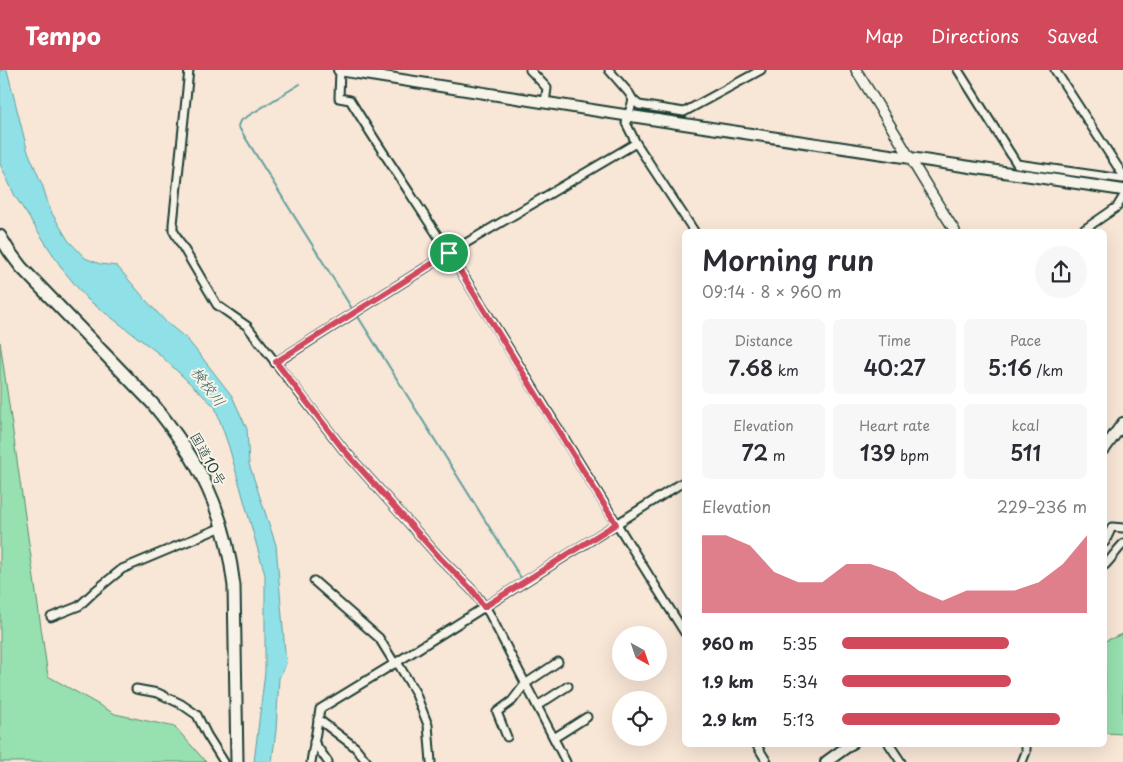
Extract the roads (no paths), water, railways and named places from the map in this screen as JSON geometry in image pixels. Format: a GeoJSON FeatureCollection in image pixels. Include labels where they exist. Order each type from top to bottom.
{"type":"FeatureCollection","features":[{"type":"Feature","properties":{"kind":"highway","name":"国道10号"},"geometry":{"type":"LineString","coordinates":[[0,236],[21,267],[152,403],[174,430],[199,470],[212,498],[231,560],[234,586],[236,762]]}},
{"type":"Feature","properties":{"kind":"main road"},"geometry":{"type":"LineString","coordinates":[[340,70],[629,116],[1123,190]]}},
{"type":"Feature","properties":{"kind":"main road"},"geometry":{"type":"LineString","coordinates":[[1107,445],[1123,423]]}},
{"type":"Feature","properties":{"kind":"main road"},"geometry":{"type":"LineString","coordinates":[[826,762],[847,747]]}},
{"type":"Feature","properties":{"kind":"street"},"geometry":{"type":"LineString","coordinates":[[189,70],[173,230],[217,304],[247,326],[343,449],[440,558],[473,591],[484,607],[566,762]]}},
{"type":"Feature","properties":{"kind":"street"},"geometry":{"type":"LineString","coordinates":[[340,70],[339,98],[350,100],[449,253],[682,628]]}},
{"type":"Feature","properties":{"kind":"street"},"geometry":{"type":"LineString","coordinates":[[530,70],[547,88],[545,103]]}},
{"type":"Feature","properties":{"kind":"street"},"geometry":{"type":"LineString","coordinates":[[609,70],[639,105],[684,112],[761,70]]}},
{"type":"Feature","properties":{"kind":"street"},"geometry":{"type":"LineString","coordinates":[[856,70],[954,229]]}},
{"type":"Feature","properties":{"kind":"street"},"geometry":{"type":"LineString","coordinates":[[958,70],[1017,164],[1123,179]]}},
{"type":"Feature","properties":{"kind":"street"},"geometry":{"type":"LineString","coordinates":[[1055,70],[1123,175]]}},
{"type":"Feature","properties":{"kind":"street"},"geometry":{"type":"LineString","coordinates":[[633,100],[626,123],[636,142],[693,229]]}},
{"type":"Feature","properties":{"kind":"street"},"geometry":{"type":"LineString","coordinates":[[276,362],[449,253],[636,142]]}},
{"type":"Feature","properties":{"kind":"street"},"geometry":{"type":"LineString","coordinates":[[1085,229],[1117,207],[1123,197]]}},
{"type":"Feature","properties":{"kind":"street"},"geometry":{"type":"LineString","coordinates":[[311,762],[320,709],[682,483]]}},
{"type":"Feature","properties":{"kind":"street"},"geometry":{"type":"LineString","coordinates":[[51,617],[79,606],[95,590],[122,569],[222,527]]}},
{"type":"Feature","properties":{"kind":"street"},"geometry":{"type":"LineString","coordinates":[[1107,538],[1112,527],[1123,528]]}},
{"type":"Feature","properties":{"kind":"street"},"geometry":{"type":"LineString","coordinates":[[1107,563],[1111,559],[1112,554],[1123,544]]}},
{"type":"Feature","properties":{"kind":"street"},"geometry":{"type":"LineString","coordinates":[[314,581],[379,638],[396,663],[414,692],[428,724],[431,762]]}},
{"type":"Feature","properties":{"kind":"street"},"geometry":{"type":"LineString","coordinates":[[507,737],[497,712],[512,701],[525,684],[558,662]]}},
{"type":"Feature","properties":{"kind":"street"},"geometry":{"type":"LineString","coordinates":[[537,706],[568,686]]}},
{"type":"Feature","properties":{"kind":"street"},"geometry":{"type":"LineString","coordinates":[[136,689],[158,693],[181,704],[197,715],[224,762]]}},
{"type":"Feature","properties":{"kind":"street"},"geometry":{"type":"LineString","coordinates":[[554,738],[588,717]]}},
{"type":"Feature","properties":{"kind":"street"},"geometry":{"type":"LineString","coordinates":[[318,719],[355,747],[367,762]]}},
{"type":"Feature","properties":{"kind":"street"},"geometry":{"type":"LineString","coordinates":[[314,742],[328,762]]}},
{"type":"Feature","properties":{"kind":"street"},"geometry":{"type":"LineString","coordinates":[[758,747],[767,762]]}},
{"type":"Feature","properties":{"kind":"street"},"geometry":{"type":"LineString","coordinates":[[891,747],[901,762]]}},
{"type":"Feature","properties":{"kind":"street"},"geometry":{"type":"LineString","coordinates":[[1024,754],[1033,762]]}},
{"type":"Feature","properties":{"kind":"water","name":"検校川"},"geometry":{"type":"Polygon","coordinates":[[[0,70],[7,70],[27,149],[43,187],[50,210],[68,240],[85,258],[100,264],[117,266],[166,322],[187,339],[232,396],[247,429],[249,464],[276,545],[286,664],[279,678],[272,762],[254,762],[265,672],[265,575],[229,447],[215,407],[158,353],[87,299],[63,270],[15,196],[0,164],[0,70]]]}},
{"type":"Feature","properties":{"kind":"waterway"},"geometry":{"type":"LineString","coordinates":[[300,84],[240,121],[238,126],[351,307]]}},
{"type":"Feature","properties":{"kind":"waterway"},"geometry":{"type":"LineString","coordinates":[[357,315],[521,578]]}}]}
